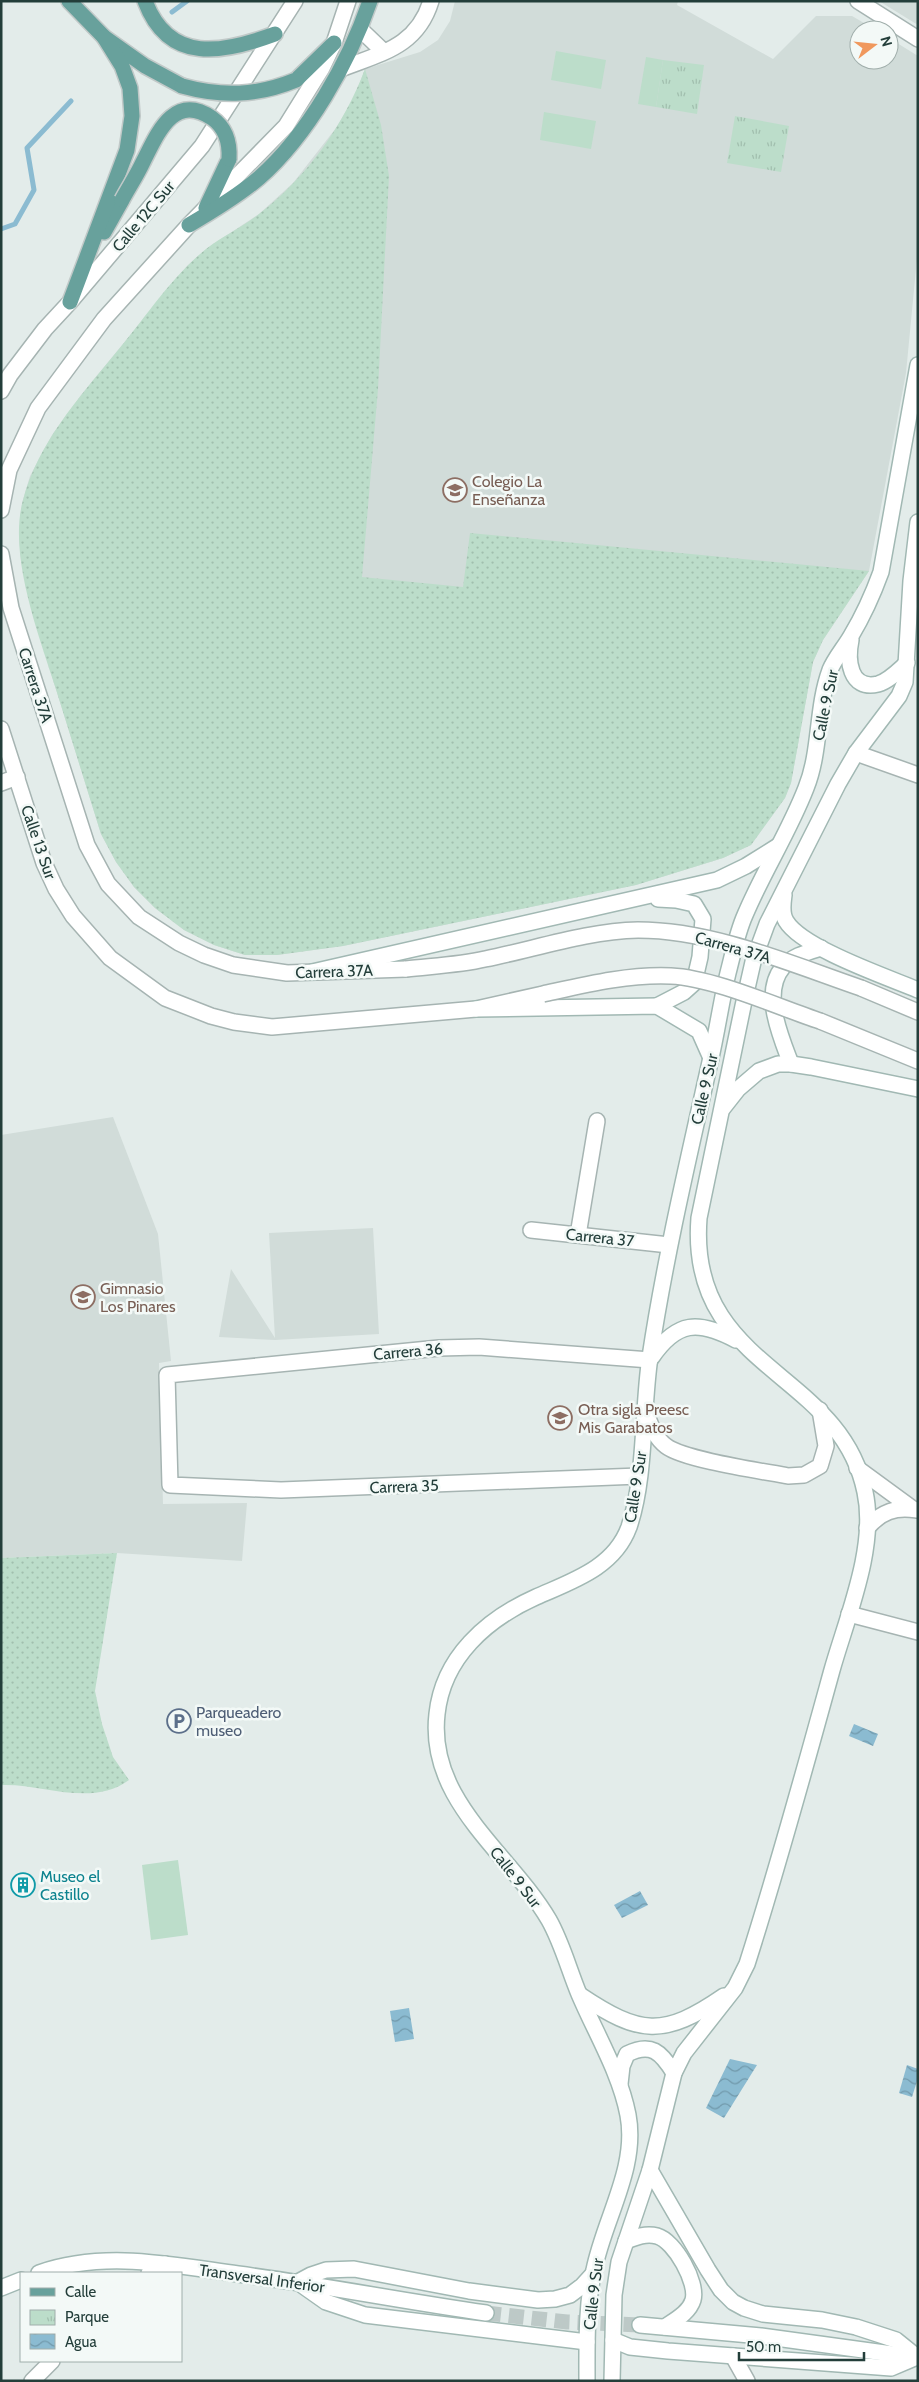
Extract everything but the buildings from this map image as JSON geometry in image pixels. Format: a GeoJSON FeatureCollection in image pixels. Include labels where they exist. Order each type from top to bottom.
{"type":"FeatureCollection","features":[{"type":"Feature","properties":{"kind":"main road"},"geometry":{"type":"LineString","coordinates":[[69,1],[104,37],[145,66],[182,86],[220,94],[251,94],[274,89],[296,80],[334,43]]}},
{"type":"Feature","properties":{"kind":"main road"},"geometry":{"type":"LineString","coordinates":[[145,1],[149,13],[164,32],[180,44],[199,49],[224,50],[275,34]]}},
{"type":"Feature","properties":{"kind":"main road","name":"Calle 12C Sur"},"geometry":{"type":"LineString","coordinates":[[1,391],[10,375],[40,336],[202,146],[295,1]]}},
{"type":"Feature","properties":{"kind":"main road"},"geometry":{"type":"LineString","coordinates":[[1,510],[9,470],[38,408],[104,319],[189,225],[286,126],[312,87],[334,43],[348,1]]}},
{"type":"Feature","properties":{"kind":"main road"},"geometry":{"type":"LineString","coordinates":[[189,225],[258,179],[283,154],[341,69],[360,29],[370,1]]}},
{"type":"Feature","properties":{"kind":"main road"},"geometry":{"type":"LineString","coordinates":[[341,69],[383,51],[398,47],[411,37],[422,24],[431,1]]}},
{"type":"Feature","properties":{"kind":"main road"},"geometry":{"type":"LineString","coordinates":[[858,1],[918,39]]}},
{"type":"Feature","properties":{"kind":"main road"},"geometry":{"type":"LineString","coordinates":[[360,29],[383,51]]}},
{"type":"Feature","properties":{"kind":"main road"},"geometry":{"type":"LineString","coordinates":[[70,302],[127,150],[132,116],[130,88],[122,66],[104,37]]}},
{"type":"Feature","properties":{"kind":"main road"},"geometry":{"type":"LineString","coordinates":[[84,265],[122,200],[155,136],[165,121],[177,114],[190,111],[202,113],[219,125],[228,140],[229,159],[206,208]]}},
{"type":"Feature","properties":{"kind":"main road","name":"Calle 9 Sur"},"geometry":{"type":"LineString","coordinates":[[587,2381],[587,2342],[592,2276],[603,2232],[630,2154],[630,2132],[620,2085],[547,1918],[458,1803],[442,1766],[436,1742],[437,1712],[444,1681],[462,1650],[479,1632],[512,1609],[571,1583],[598,1567],[616,1551],[628,1531],[639,1476],[650,1360],[669,1245],[711,1058],[726,980],[744,916],[796,813],[810,780],[829,672],[872,596],[881,572],[918,365]]}},
{"type":"Feature","properties":{"kind":"main road","name":"Calle 9 Sur"},"geometry":{"type":"LineString","coordinates":[[612,2381],[614,2294],[619,2262],[650,2170],[674,2073],[684,2053],[735,1988],[747,1964],[864,1555],[866,1528],[865,1491],[857,1468],[839,1433],[820,1410],[741,1343],[721,1317],[711,1300],[700,1268],[698,1236],[699,1218],[721,1111],[754,962],[767,924],[784,888],[856,753],[899,696],[905,682],[908,663],[911,581],[918,522]]}},
{"type":"Feature","properties":{"kind":"main road","name":"Carrera 37A"},"geometry":{"type":"LineString","coordinates":[[1,554],[11,608],[87,845],[108,884],[140,917],[179,943],[204,955],[233,965],[271,972],[312,972],[406,969],[483,960],[593,936],[638,930],[688,934],[761,954],[862,988],[918,1012]]}},
{"type":"Feature","properties":{"kind":"main road"},"geometry":{"type":"LineString","coordinates":[[851,636],[848,653],[850,668],[857,680],[868,685],[879,684],[908,663]]}},
{"type":"Feature","properties":{"kind":"main road","name":"Calle 13 Sur"},"geometry":{"type":"LineString","coordinates":[[1,730],[44,864],[56,889],[73,916],[110,958],[165,998],[211,1016],[234,1022],[272,1027],[476,1009]]}},
{"type":"Feature","properties":{"kind":"main road"},"geometry":{"type":"LineString","coordinates":[[856,753],[873,761],[918,775]]}},
{"type":"Feature","properties":{"kind":"main road"},"geometry":{"type":"LineString","coordinates":[[1,783],[17,777]]}},
{"type":"Feature","properties":{"kind":"main road"},"geometry":{"type":"LineString","coordinates":[[312,972],[717,880],[746,866],[778,846]]}},
{"type":"Feature","properties":{"kind":"main road"},"geometry":{"type":"LineString","coordinates":[[784,888],[783,910],[785,920],[808,941],[918,990]]}},
{"type":"Feature","properties":{"kind":"main road"},"geometry":{"type":"LineString","coordinates":[[476,1009],[656,1006],[684,992],[694,983],[700,957],[704,919],[694,904],[676,900],[641,898]]}},
{"type":"Feature","properties":{"kind":"main road"},"geometry":{"type":"LineString","coordinates":[[791,1064],[778,1030],[773,1004],[775,984],[782,967],[798,956],[821,948]]}},
{"type":"Feature","properties":{"kind":"main road"},"geometry":{"type":"LineString","coordinates":[[476,1009],[592,984],[640,977],[672,976],[712,984],[820,1021],[918,1060]]}},
{"type":"Feature","properties":{"kind":"main road"},"geometry":{"type":"LineString","coordinates":[[656,1006],[698,1032],[711,1058]]}},
{"type":"Feature","properties":{"kind":"main road"},"geometry":{"type":"LineString","coordinates":[[721,1111],[738,1089],[759,1071],[778,1064],[791,1064],[918,1089]]}},
{"type":"Feature","properties":{"kind":"main road"},"geometry":{"type":"LineString","coordinates":[[578,1235],[597,1121]]}},
{"type":"Feature","properties":{"kind":"main road","name":"Carrera 37"},"geometry":{"type":"LineString","coordinates":[[531,1230],[669,1245]]}},
{"type":"Feature","properties":{"kind":"main road"},"geometry":{"type":"LineString","coordinates":[[650,1360],[663,1341],[684,1328],[701,1326],[715,1329],[741,1343]]}},
{"type":"Feature","properties":{"kind":"main road","name":"Carrera 36"},"geometry":{"type":"LineString","coordinates":[[170,1485],[167,1375],[439,1348],[469,1347],[650,1360]]}},
{"type":"Feature","properties":{"kind":"main road"},"geometry":{"type":"LineString","coordinates":[[644,1409],[653,1431],[666,1446],[682,1454],[788,1476],[804,1475],[820,1466],[826,1446],[820,1410]]}},
{"type":"Feature","properties":{"kind":"main road"},"geometry":{"type":"LineString","coordinates":[[857,1468],[916,1509]]}},
{"type":"Feature","properties":{"kind":"main road","name":"Carrera 35"},"geometry":{"type":"LineString","coordinates":[[170,1485],[281,1490],[639,1476]]}},
{"type":"Feature","properties":{"kind":"main road"},"geometry":{"type":"LineString","coordinates":[[866,1528],[881,1514],[890,1511],[916,1509]]}},
{"type":"Feature","properties":{"kind":"main road"},"geometry":{"type":"LineString","coordinates":[[848,1614],[918,1632]]}},
{"type":"Feature","properties":{"kind":"main road"},"geometry":{"type":"LineString","coordinates":[[580,1995],[626,2023],[660,2026],[678,2022],[699,2013],[735,1988]]}},
{"type":"Feature","properties":{"kind":"main road"},"geometry":{"type":"LineString","coordinates":[[620,2085],[622,2066],[627,2054],[637,2049],[649,2048],[658,2052],[674,2073]]}},
{"type":"Feature","properties":{"kind":"main road"},"geometry":{"type":"LineString","coordinates":[[650,2170],[708,2270],[721,2290],[733,2302],[762,2314],[822,2320],[856,2327],[896,2340],[918,2357]]}},
{"type":"Feature","properties":{"kind":"main road"},"geometry":{"type":"LineString","coordinates":[[626,2241],[648,2235],[665,2240],[672,2246],[692,2280],[694,2291],[692,2302],[686,2311],[664,2327]]}},
{"type":"Feature","properties":{"kind":"main road"},"geometry":{"type":"LineString","coordinates":[[151,2272],[165,2264]]}},
{"type":"Feature","properties":{"kind":"main road","name":"Transversal Inferior"},"geometry":{"type":"LineString","coordinates":[[49,2272],[165,2264],[298,2282],[486,2313]]}},
{"type":"Feature","properties":{"kind":"main road"},"geometry":{"type":"LineString","coordinates":[[587,2342],[365,2315],[326,2302],[298,2282],[326,2270],[354,2269],[469,2291],[538,2300],[555,2299],[570,2294],[592,2276]]}},
{"type":"Feature","properties":{"kind":"main road"},"geometry":{"type":"LineString","coordinates":[[1,2288],[20,2280]]}},
{"type":"Feature","properties":{"kind":"main road"},"geometry":{"type":"LineString","coordinates":[[640,2326],[818,2342],[918,2357]]}},
{"type":"Feature","properties":{"kind":"main road"},"geometry":{"type":"LineString","coordinates":[[612,2340],[630,2347],[891,2368],[918,2357]]}},
{"type":"Feature","properties":{"kind":"main road"},"geometry":{"type":"LineString","coordinates":[[733,2356],[747,2381]]}},
{"type":"Feature","properties":{"kind":"main road"},"geometry":{"type":"LineString","coordinates":[[32,2381],[51,2362]]}},
{"type":"Feature","properties":{"kind":"shaded area","name":"Colegio La Enseñanza"},"geometry":{"type":"Polygon","coordinates":[[[455,1],[678,1],[677,5],[773,59],[816,16],[852,16],[859,20],[849,20],[849,70],[899,70],[899,44],[918,56],[918,248],[906,373],[869,571],[823,640],[813,662],[791,783],[785,798],[751,845],[723,858],[636,885],[343,946],[277,955],[245,955],[214,945],[184,930],[155,908],[134,887],[116,862],[101,834],[37,628],[21,561],[19,535],[22,503],[30,476],[52,435],[81,395],[187,266],[209,247],[259,214],[293,183],[336,128],[354,98],[365,69],[420,52],[438,40],[450,21],[455,1]]]}},
{"type":"Feature","properties":{"kind":"shaded area"},"geometry":{"type":"Polygon","coordinates":[[[879,1],[918,1],[918,25],[879,1]]]}},
{"type":"Feature","properties":{"kind":"shaded area","name":"Gimnasio Los Pinares"},"geometry":{"type":"Polygon","coordinates":[[[113,1117],[158,1234],[171,1361],[159,1363],[163,1504],[247,1503],[242,1561],[117,1553],[1,1558],[1,1135],[113,1117]]]}},
{"type":"Feature","properties":{"kind":"shaded area"},"geometry":{"type":"Polygon","coordinates":[[[373,1228],[379,1334],[275,1340],[219,1337],[231,1269],[275,1338],[269,1233],[373,1228]]]}},
{"type":"Feature","properties":{"kind":"green space"},"geometry":{"type":"Polygon","coordinates":[[[556,51],[606,60],[601,89],[551,80],[556,51]]]}},
{"type":"Feature","properties":{"kind":"green space"},"geometry":{"type":"Polygon","coordinates":[[[646,57],[663,60],[656,107],[638,104],[646,57]]]}},
{"type":"Feature","properties":{"kind":"green space"},"geometry":{"type":"Polygon","coordinates":[[[663,60],[704,65],[697,114],[656,107],[663,60]]]}},
{"type":"Feature","properties":{"kind":"green space"},"geometry":{"type":"Polygon","coordinates":[[[365,69],[381,125],[389,176],[378,389],[362,577],[463,587],[470,533],[869,571],[823,640],[813,662],[791,783],[785,798],[751,845],[723,858],[636,885],[343,946],[277,955],[245,955],[214,945],[184,930],[155,908],[134,887],[116,862],[101,834],[36,627],[23,574],[19,548],[19,523],[23,500],[38,459],[73,405],[193,260],[219,240],[253,219],[293,184],[308,167],[335,130],[365,69]]]}},
{"type":"Feature","properties":{"kind":"green space"},"geometry":{"type":"Polygon","coordinates":[[[544,112],[596,121],[591,149],[540,140],[544,112]]]}},
{"type":"Feature","properties":{"kind":"green space"},"geometry":{"type":"Polygon","coordinates":[[[735,116],[789,126],[781,172],[727,163],[735,116]]]}},
{"type":"Feature","properties":{"kind":"green space"},"geometry":{"type":"Polygon","coordinates":[[[117,1553],[95,1691],[102,1724],[113,1757],[129,1780],[114,1788],[99,1792],[83,1793],[17,1785],[1,1785],[1,1558],[117,1553]]]}},
{"type":"Feature","properties":{"kind":"green space"},"geometry":{"type":"Polygon","coordinates":[[[178,1860],[188,1935],[151,1940],[142,1865],[178,1860]]]}},
{"type":"Feature","properties":{"kind":"water"},"geometry":{"type":"Polygon","coordinates":[[[854,1724],[878,1734],[873,1746],[849,1736],[854,1724]]]}},
{"type":"Feature","properties":{"kind":"water"},"geometry":{"type":"Polygon","coordinates":[[[640,1891],[648,1905],[622,1918],[614,1905],[640,1891]]]}},
{"type":"Feature","properties":{"kind":"water"},"geometry":{"type":"Polygon","coordinates":[[[409,2008],[414,2039],[395,2042],[390,2011],[409,2008]]]}},
{"type":"Feature","properties":{"kind":"water"},"geometry":{"type":"Polygon","coordinates":[[[730,2059],[757,2065],[724,2118],[706,2108],[730,2059]]]}},
{"type":"Feature","properties":{"kind":"water"},"geometry":{"type":"Polygon","coordinates":[[[907,2065],[918,2069],[918,2078],[912,2097],[899,2093],[907,2065]]]}},
{"type":"Feature","properties":{"kind":"waterway"},"geometry":{"type":"LineString","coordinates":[[172,12],[187,1]]}},
{"type":"Feature","properties":{"kind":"waterway"},"geometry":{"type":"LineString","coordinates":[[1,229],[15,224],[34,190],[27,148],[71,101]]}},
{"type":"Feature","properties":{"kind":"tunnel"},"geometry":{"type":"LineString","coordinates":[[486,2313],[567,2322],[640,2325]]}},
{"type":"Feature","properties":{"kind":"place","name":"Colegio La Enseñanza"},"geometry":{"type":"Point","coordinates":[455,490]}},
{"type":"Feature","properties":{"kind":"place","name":"Gimnasio Los Pinares"},"geometry":{"type":"Point","coordinates":[83,1297]}},
{"type":"Feature","properties":{"kind":"place","name":"Otra sigla Preesc Mis Garabatos"},"geometry":{"type":"Point","coordinates":[560,1418]}},
{"type":"Feature","properties":{"kind":"place","name":"Parqueadero museo"},"geometry":{"type":"Point","coordinates":[179,1721]}},
{"type":"Feature","properties":{"kind":"place","name":"Museo el Castillo"},"geometry":{"type":"Point","coordinates":[23,1885]}}]}
